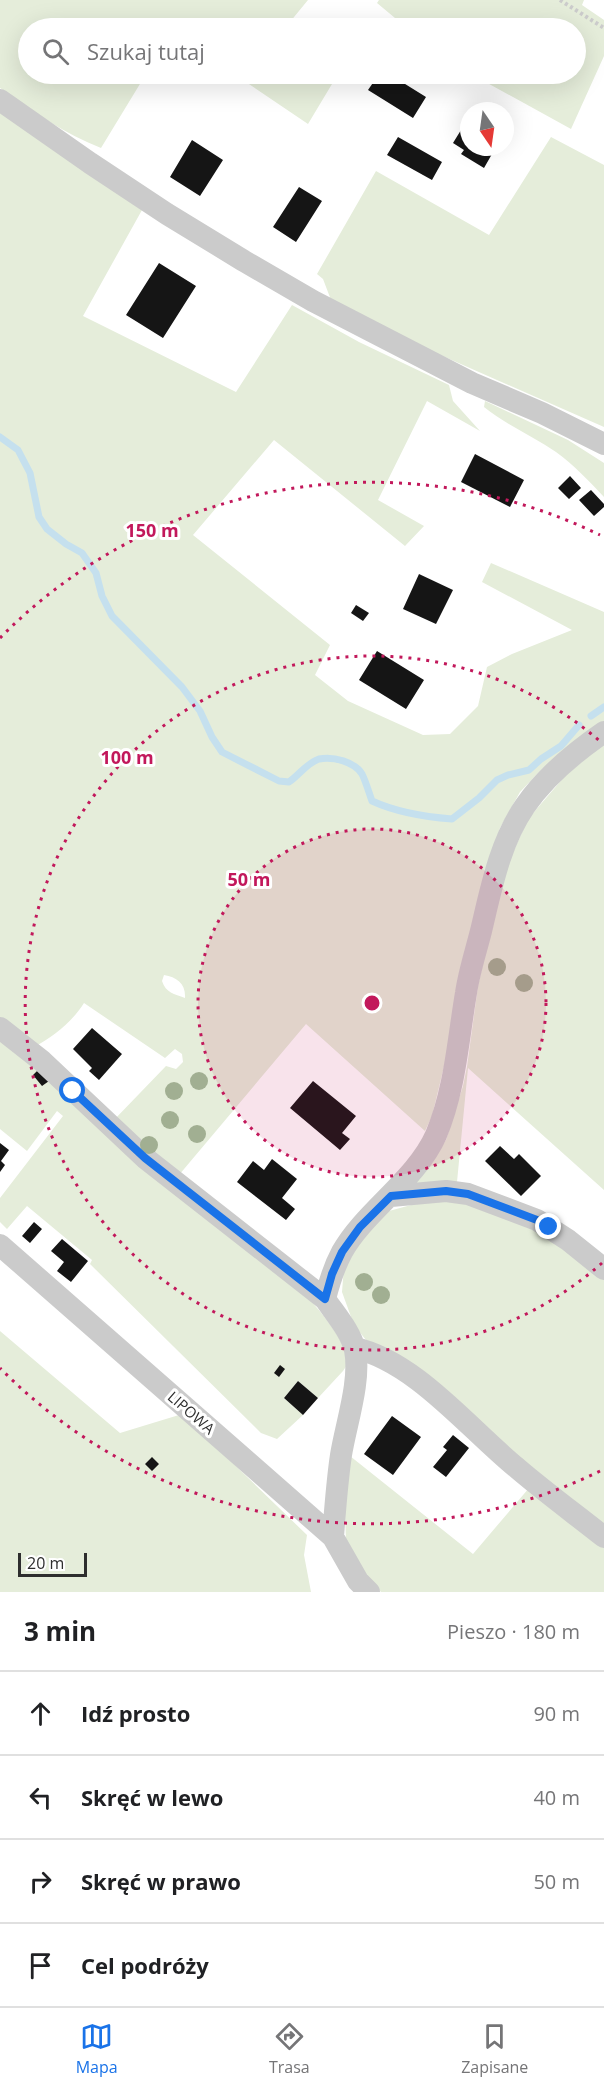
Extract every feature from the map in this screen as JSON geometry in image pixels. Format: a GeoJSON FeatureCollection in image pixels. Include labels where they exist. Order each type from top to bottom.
{"type":"FeatureCollection","features":[{"type":"Feature","properties":{"kind":"street"},"geometry":{"type":"LineString","coordinates":[[0,100],[158,207],[303,295],[451,373],[542,413],[604,444]]}},
{"type":"Feature","properties":{"kind":"street"},"geometry":{"type":"LineString","coordinates":[[325,1299],[332,1274],[342,1252],[360,1227],[391,1196],[435,1137],[442,1119],[457,1055],[466,990],[493,880],[510,833],[537,790],[568,760],[604,732]]}},
{"type":"Feature","properties":{"kind":"street"},"geometry":{"type":"LineString","coordinates":[[0,1028],[42,1061],[145,1158],[325,1299],[343,1324],[355,1348],[356,1367],[351,1408],[341,1455],[333,1537]]}},
{"type":"Feature","properties":{"kind":"street"},"geometry":{"type":"LineString","coordinates":[[391,1196],[446,1191],[468,1194],[537,1220],[568,1240],[604,1269]]}},
{"type":"Feature","properties":{"kind":"street","name":"LIPOWA"},"geometry":{"type":"LineString","coordinates":[[0,1245],[333,1537],[358,1581],[369,1592]]}},
{"type":"Feature","properties":{"kind":"street"},"geometry":{"type":"LineString","coordinates":[[355,1348],[371,1352],[391,1362],[415,1379],[436,1395],[516,1468],[604,1537]]}},
{"type":"Feature","properties":{"kind":"path"},"geometry":{"type":"LineString","coordinates":[[560,0],[604,28]]}},
{"type":"Feature","properties":{"kind":"green space"},"geometry":{"type":"Polygon","coordinates":[[[0,0],[308,0],[293,18],[18,18],[18,84],[140,84],[101,148],[62,129],[0,88],[0,0]]]}},
{"type":"Feature","properties":{"kind":"green space"},"geometry":{"type":"Polygon","coordinates":[[[379,0],[584,0],[582,5],[604,20],[604,56],[571,129],[489,84],[586,84],[586,18],[395,18],[377,3],[379,0]]]}},
{"type":"Feature","properties":{"kind":"green space"},"geometry":{"type":"Polygon","coordinates":[[[249,84],[332,84],[308,124],[249,84]]]}},
{"type":"Feature","properties":{"kind":"green space"},"geometry":{"type":"Polygon","coordinates":[[[0,111],[142,210],[83,316],[236,392],[292,305],[359,342],[449,385],[453,401],[480,431],[427,401],[378,500],[424,526],[405,546],[274,440],[193,535],[330,645],[315,675],[348,701],[423,735],[450,734],[478,706],[487,667],[512,654],[572,630],[482,582],[491,563],[604,612],[604,724],[542,769],[520,792],[500,828],[485,873],[455,1021],[432,1116],[425,1131],[306,1024],[179,1175],[112,1122],[166,1066],[176,1069],[183,1062],[182,1054],[175,1049],[165,1058],[84,1003],[62,1028],[34,1047],[0,1022],[0,111]],[[164,975],[162,981],[166,988],[171,993],[185,998],[182,985],[177,979],[164,975]]]}},
{"type":"Feature","properties":{"kind":"green space"},"geometry":{"type":"Polygon","coordinates":[[[551,137],[604,165],[604,427],[429,350],[331,300],[323,279],[317,274],[376,171],[489,235],[551,137]]]}},
{"type":"Feature","properties":{"kind":"green space"},"geometry":{"type":"Polygon","coordinates":[[[485,401],[568,440],[604,463],[604,497],[556,452],[484,407],[485,401]]]}},
{"type":"Feature","properties":{"kind":"green space"},"geometry":{"type":"Polygon","coordinates":[[[604,743],[604,1190],[468,1068],[457,1182],[418,1184],[416,1182],[446,1140],[463,1086],[478,986],[502,877],[528,819],[565,776],[604,743]]]}},
{"type":"Feature","properties":{"kind":"green space"},"geometry":{"type":"Polygon","coordinates":[[[0,1036],[302,1290],[330,1324],[349,1362],[318,1398],[298,1381],[284,1398],[303,1415],[277,1439],[261,1433],[90,1264],[92,1260],[27,1206],[7,1229],[0,1222],[0,1198],[63,1116],[57,1111],[27,1151],[0,1129],[0,1036]]]}},
{"type":"Feature","properties":{"kind":"green space"},"geometry":{"type":"Polygon","coordinates":[[[433,1199],[470,1204],[527,1223],[604,1278],[604,1529],[385,1348],[366,1340],[354,1325],[342,1292],[344,1267],[361,1235],[389,1211],[433,1199]]]}},
{"type":"Feature","properties":{"kind":"green space"},"geometry":{"type":"Polygon","coordinates":[[[0,1331],[120,1433],[179,1415],[179,1411],[307,1535],[304,1555],[311,1592],[0,1592],[0,1331]]]}},
{"type":"Feature","properties":{"kind":"green space"},"geometry":{"type":"Polygon","coordinates":[[[350,1456],[473,1554],[529,1488],[604,1547],[604,1592],[381,1592],[363,1573],[346,1541],[344,1487],[350,1456]]]}},
{"type":"Feature","properties":{"kind":"building"},"geometry":{"type":"Polygon","coordinates":[[[372,84],[405,84],[426,97],[413,118],[368,90],[372,84]]]}},
{"type":"Feature","properties":{"kind":"building"},"geometry":{"type":"Polygon","coordinates":[[[460,132],[460,147],[453,143],[460,132]]]}},
{"type":"Feature","properties":{"kind":"building"},"geometry":{"type":"Polygon","coordinates":[[[398,137],[442,162],[432,180],[387,155],[398,137]]]}},
{"type":"Feature","properties":{"kind":"building"},"geometry":{"type":"Polygon","coordinates":[[[192,140],[223,160],[200,196],[170,177],[192,140]]]}},
{"type":"Feature","properties":{"kind":"building"},"geometry":{"type":"Polygon","coordinates":[[[464,156],[491,156],[484,168],[464,156]]]}},
{"type":"Feature","properties":{"kind":"building"},"geometry":{"type":"Polygon","coordinates":[[[299,187],[322,201],[296,242],[273,227],[299,187]]]}},
{"type":"Feature","properties":{"kind":"building"},"geometry":{"type":"Polygon","coordinates":[[[159,263],[196,286],[163,338],[126,315],[159,263]]]}},
{"type":"Feature","properties":{"kind":"building"},"geometry":{"type":"Polygon","coordinates":[[[475,454],[524,480],[510,507],[461,482],[475,454]]]}},
{"type":"Feature","properties":{"kind":"building"},"geometry":{"type":"Polygon","coordinates":[[[570,476],[581,488],[569,499],[558,488],[570,476]]]}},
{"type":"Feature","properties":{"kind":"building"},"geometry":{"type":"Polygon","coordinates":[[[591,490],[604,504],[604,507],[594,516],[579,500],[591,490]]]}},
{"type":"Feature","properties":{"kind":"building"},"geometry":{"type":"Polygon","coordinates":[[[419,574],[453,590],[436,624],[403,609],[419,574]]]}},
{"type":"Feature","properties":{"kind":"building"},"geometry":{"type":"Polygon","coordinates":[[[356,605],[369,613],[363,621],[351,613],[356,605]]]}},
{"type":"Feature","properties":{"kind":"building"},"geometry":{"type":"Polygon","coordinates":[[[377,651],[424,680],[406,709],[359,680],[377,651]]]}},
{"type":"Feature","properties":{"kind":"building"},"geometry":{"type":"Polygon","coordinates":[[[92,1028],[122,1054],[99,1080],[89,1071],[92,1068],[73,1049],[92,1028]]]}},
{"type":"Feature","properties":{"kind":"building"},"geometry":{"type":"Polygon","coordinates":[[[39,1069],[49,1081],[42,1086],[33,1075],[39,1069]]]}},
{"type":"Feature","properties":{"kind":"building"},"geometry":{"type":"Polygon","coordinates":[[[313,1081],[356,1116],[342,1133],[350,1139],[340,1150],[290,1108],[313,1081]]]}},
{"type":"Feature","properties":{"kind":"building"},"geometry":{"type":"Polygon","coordinates":[[[0,1143],[9,1150],[1,1161],[5,1165],[0,1172],[0,1143]]]}},
{"type":"Feature","properties":{"kind":"building"},"geometry":{"type":"Polygon","coordinates":[[[500,1146],[514,1159],[519,1154],[541,1176],[521,1196],[485,1161],[500,1146]]]}},
{"type":"Feature","properties":{"kind":"building"},"geometry":{"type":"Polygon","coordinates":[[[272,1159],[297,1179],[282,1198],[295,1209],[286,1220],[237,1182],[253,1161],[264,1170],[272,1159]]]}},
{"type":"Feature","properties":{"kind":"building"},"geometry":{"type":"Polygon","coordinates":[[[34,1222],[42,1229],[30,1243],[22,1236],[34,1222]]]}},
{"type":"Feature","properties":{"kind":"building"},"geometry":{"type":"Polygon","coordinates":[[[62,1239],[88,1261],[71,1282],[57,1271],[64,1262],[51,1251],[62,1239]]]}},
{"type":"Feature","properties":{"kind":"building"},"geometry":{"type":"Polygon","coordinates":[[[280,1365],[285,1369],[279,1377],[274,1373],[280,1365]]]}},
{"type":"Feature","properties":{"kind":"building"},"geometry":{"type":"Polygon","coordinates":[[[298,1381],[318,1398],[303,1415],[284,1398],[298,1381]]]}},
{"type":"Feature","properties":{"kind":"building"},"geometry":{"type":"Polygon","coordinates":[[[392,1416],[421,1437],[393,1475],[364,1454],[392,1416]]]}},
{"type":"Feature","properties":{"kind":"building"},"geometry":{"type":"Polygon","coordinates":[[[453,1435],[469,1448],[446,1477],[433,1467],[447,1450],[443,1447],[453,1435]]]}},
{"type":"Feature","properties":{"kind":"building"},"geometry":{"type":"Polygon","coordinates":[[[152,1457],[159,1464],[152,1471],[145,1464],[152,1457]]]}},
{"type":"Feature","properties":{"kind":"waterway"},"geometry":{"type":"LineString","coordinates":[[0,437],[18,450],[30,473],[39,517],[47,529],[82,553],[96,573],[102,596],[112,616],[182,687],[200,711],[222,752],[279,781],[289,782],[319,759],[337,759],[359,770],[372,801],[411,813],[452,819],[479,798],[497,780],[529,770],[561,746],[579,725]]}},
{"type":"Feature","properties":{"kind":"waterway"},"geometry":{"type":"LineString","coordinates":[[591,716],[604,707]]}},
{"type":"Feature","properties":{"kind":"route"},"geometry":{"type":"LineString","coordinates":[[73,1091],[145,1158],[325,1299],[332,1274],[342,1252],[360,1227],[391,1196],[446,1191],[468,1194],[537,1220],[549,1227]]}}]}
